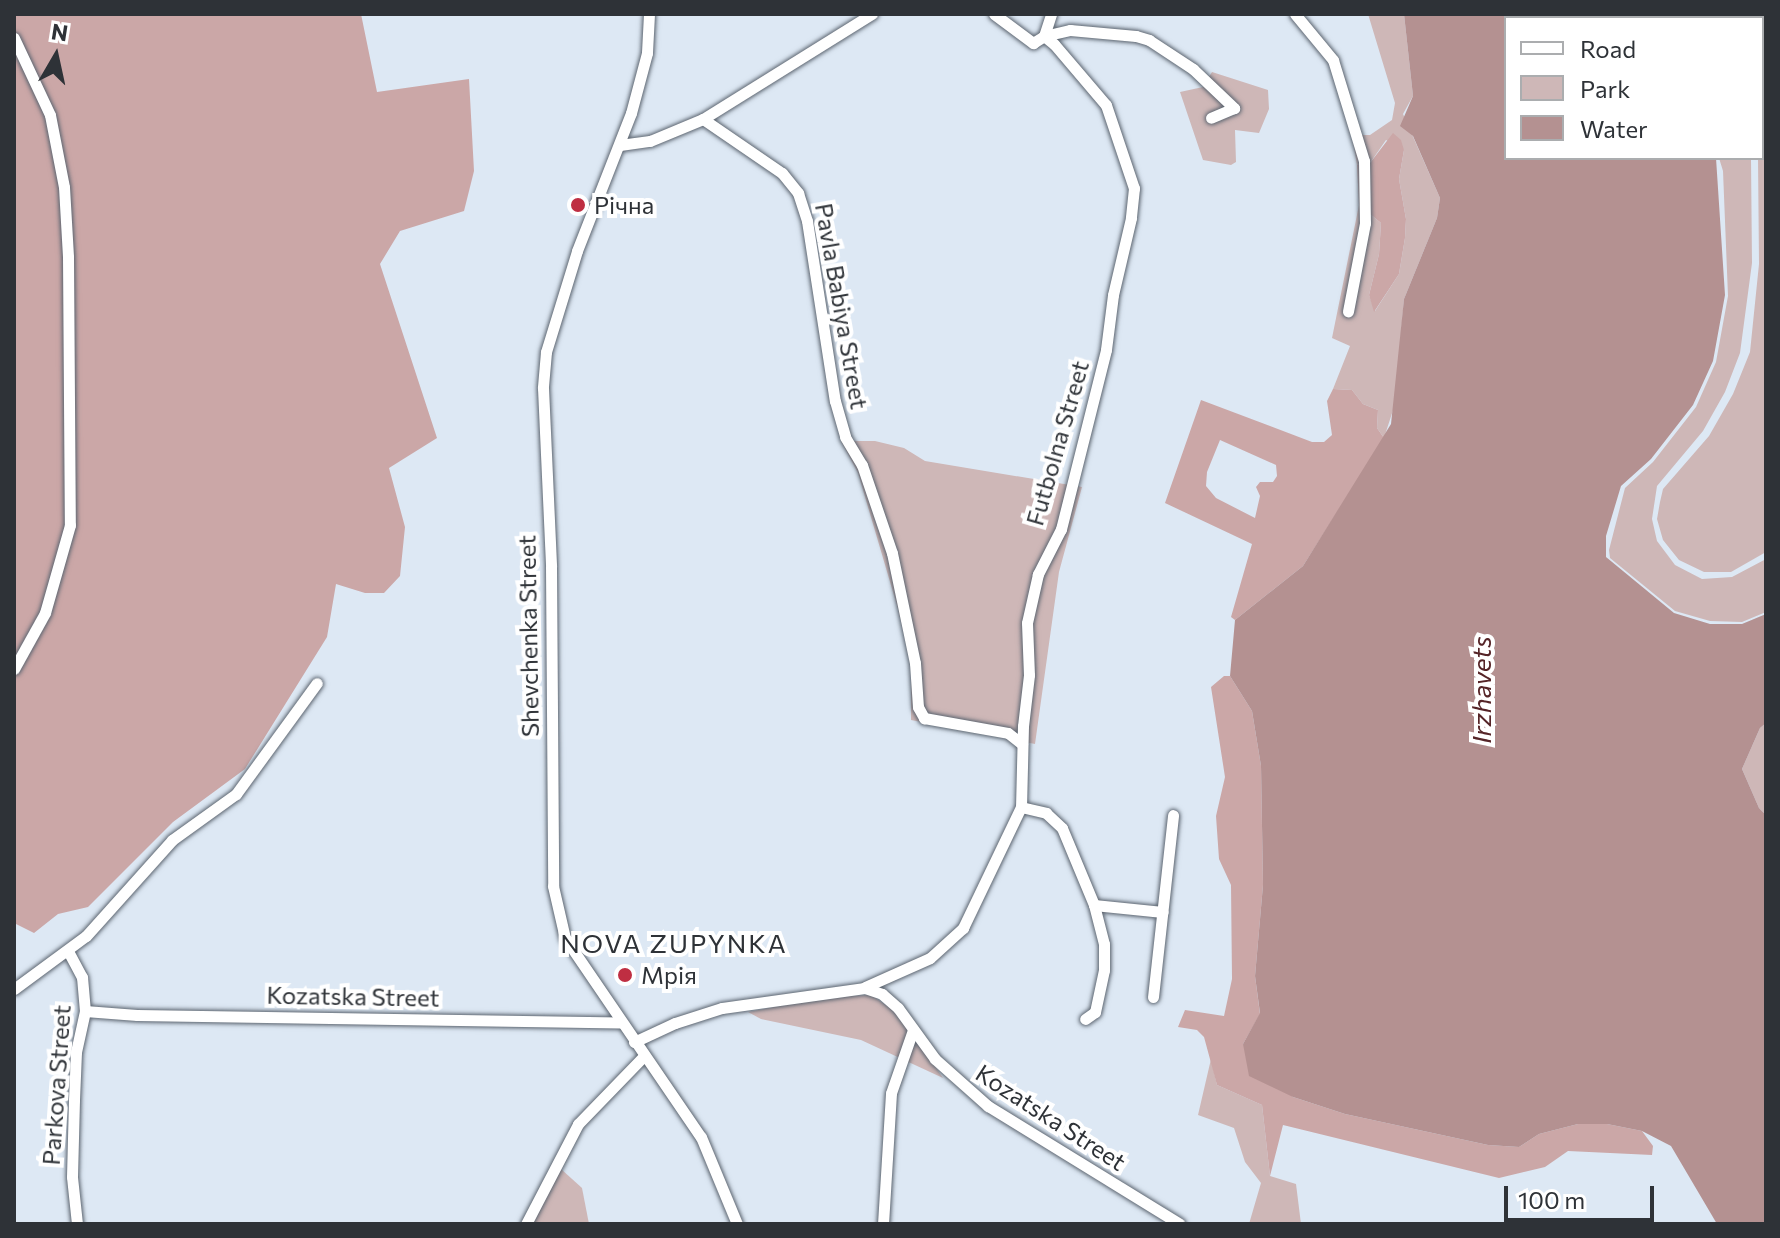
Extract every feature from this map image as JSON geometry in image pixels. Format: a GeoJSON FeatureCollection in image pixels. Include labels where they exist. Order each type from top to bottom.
{"type":"FeatureCollection","features":[{"type":"Feature","properties":{"kind":"street","name":"Shevchenka Street"},"geometry":{"type":"LineString","coordinates":[[649,14],[647,53],[620,145],[592,210],[546,352],[543,388],[551,567],[553,886],[565,938],[620,1023],[701,1137],[737,1224]]}},
{"type":"Feature","properties":{"kind":"street"},"geometry":{"type":"LineString","coordinates":[[620,145],[650,141],[703,119],[872,14]]}},
{"type":"Feature","properties":{"kind":"street"},"geometry":{"type":"LineString","coordinates":[[994,14],[1033,43],[1057,30],[1136,36],[1149,40],[1193,69],[1234,108],[1211,118]]}},
{"type":"Feature","properties":{"kind":"street"},"geometry":{"type":"LineString","coordinates":[[1044,36],[1051,14]]}},
{"type":"Feature","properties":{"kind":"street"},"geometry":{"type":"LineString","coordinates":[[1295,14],[1333,60],[1364,161],[1365,223],[1348,311]]}},
{"type":"Feature","properties":{"kind":"street","name":"Futbolna Street"},"geometry":{"type":"LineString","coordinates":[[1021,807],[1022,744],[1029,675],[1029,605],[1047,551],[1061,529],[1071,491],[1106,350],[1134,188],[1106,105],[1044,36]]}},
{"type":"Feature","properties":{"kind":"street"},"geometry":{"type":"LineString","coordinates":[[14,38],[50,115],[64,187],[68,257],[70,525],[45,613],[14,669]]}},
{"type":"Feature","properties":{"kind":"street","name":"Pavla Babiya Street"},"geometry":{"type":"LineString","coordinates":[[703,119],[782,173],[798,193],[807,221],[835,401],[845,437],[862,465],[892,553],[915,663],[918,707],[924,718],[1008,733],[1022,744]]}},
{"type":"Feature","properties":{"kind":"street"},"geometry":{"type":"LineString","coordinates":[[14,989],[68,951],[172,840],[236,794],[317,683]]}},
{"type":"Feature","properties":{"kind":"street"},"geometry":{"type":"LineString","coordinates":[[634,1042],[675,1023],[722,1008],[865,988],[930,958],[963,928],[1021,807],[1046,813],[1062,828],[1094,905],[1104,944],[1104,970],[1095,1012],[1085,1019]]}},
{"type":"Feature","properties":{"kind":"street"},"geometry":{"type":"LineString","coordinates":[[1153,997],[1173,815]]}},
{"type":"Feature","properties":{"kind":"street"},"geometry":{"type":"LineString","coordinates":[[1094,905],[1163,912]]}},
{"type":"Feature","properties":{"kind":"street","name":"Parkova Street"},"geometry":{"type":"LineString","coordinates":[[68,951],[82,977],[85,1011],[76,1052],[73,1116],[72,1177],[77,1224]]}},
{"type":"Feature","properties":{"kind":"street","name":"Kozatska Street"},"geometry":{"type":"LineString","coordinates":[[865,988],[882,994],[898,1008],[954,1080],[988,1106],[1180,1224]]}},
{"type":"Feature","properties":{"kind":"street","name":"Kozatska Street"},"geometry":{"type":"LineString","coordinates":[[85,1011],[137,1015],[620,1023]]}},
{"type":"Feature","properties":{"kind":"street"},"geometry":{"type":"LineString","coordinates":[[883,1224],[891,1093],[913,1030]]}},
{"type":"Feature","properties":{"kind":"street"},"geometry":{"type":"LineString","coordinates":[[526,1224],[578,1124],[644,1056]]}},
{"type":"Feature","properties":{"kind":"green space"},"geometry":{"type":"Polygon","coordinates":[[[1368,14],[1404,14],[1413,96],[1403,114],[1440,198],[1437,218],[1404,299],[1395,404],[1384,438],[1377,428],[1378,410],[1363,404],[1352,390],[1333,389],[1350,346],[1332,338],[1359,205],[1381,223],[1379,254],[1369,295],[1375,311],[1399,274],[1405,238],[1406,219],[1399,179],[1404,150],[1386,140],[1370,163],[1357,165],[1352,135],[1370,135],[1392,120],[1395,103],[1368,14]]]}},
{"type":"Feature","properties":{"kind":"green space"},"geometry":{"type":"Polygon","coordinates":[[[1766,14],[1766,552],[1731,572],[1704,572],[1679,560],[1663,540],[1657,519],[1663,489],[1709,436],[1733,394],[1750,352],[1759,264],[1758,160],[1764,160],[1764,16],[1709,16],[1766,14]]]}},
{"type":"Feature","properties":{"kind":"green space"},"geometry":{"type":"Polygon","coordinates":[[[1212,72],[1268,90],[1269,109],[1259,133],[1235,130],[1236,162],[1231,165],[1203,160],[1180,92],[1203,87],[1212,72]]]}},
{"type":"Feature","properties":{"kind":"green space"},"geometry":{"type":"Polygon","coordinates":[[[1720,160],[1751,160],[1752,263],[1740,353],[1725,392],[1703,431],[1657,486],[1652,519],[1657,541],[1675,565],[1702,579],[1732,577],[1766,559],[1766,612],[1742,622],[1710,621],[1675,611],[1610,558],[1609,550],[1625,488],[1653,462],[1696,407],[1716,362],[1728,296],[1723,171],[1720,160]]]}},
{"type":"Feature","properties":{"kind":"green space"},"geometry":{"type":"Polygon","coordinates":[[[841,441],[875,441],[904,448],[925,461],[1082,487],[1059,572],[1035,744],[911,720],[911,666],[898,609],[858,473],[841,441]]]}},
{"type":"Feature","properties":{"kind":"green space"},"geometry":{"type":"Polygon","coordinates":[[[1766,723],[1766,815],[1759,808],[1742,769],[1760,728],[1766,723]]]}},
{"type":"Feature","properties":{"kind":"green space"},"geometry":{"type":"Polygon","coordinates":[[[871,995],[899,1014],[943,1078],[861,1040],[761,1019],[748,1012],[826,997],[871,995]]]}},
{"type":"Feature","properties":{"kind":"green space"},"geometry":{"type":"Polygon","coordinates":[[[1211,1059],[1217,1085],[1262,1105],[1270,1176],[1296,1184],[1301,1224],[1249,1224],[1261,1183],[1245,1162],[1234,1128],[1198,1115],[1211,1059]]]}},
{"type":"Feature","properties":{"kind":"green space"},"geometry":{"type":"Polygon","coordinates":[[[561,1169],[582,1188],[589,1224],[530,1224],[561,1169]]]}},
{"type":"Feature","properties":{"kind":"shaded area"},"geometry":{"type":"Polygon","coordinates":[[[14,14],[361,14],[377,92],[469,79],[474,171],[464,211],[400,231],[380,264],[437,438],[389,468],[405,527],[400,576],[384,593],[365,593],[336,584],[327,637],[245,769],[173,822],[88,907],[58,914],[34,933],[14,923],[14,14]]]}},
{"type":"Feature","properties":{"kind":"shaded area"},"geometry":{"type":"Polygon","coordinates":[[[1393,133],[1401,140],[1404,150],[1399,179],[1406,219],[1405,238],[1399,274],[1374,312],[1369,295],[1379,254],[1381,223],[1359,205],[1357,165],[1370,163],[1393,133]]]}},
{"type":"Feature","properties":{"kind":"shaded area"},"geometry":{"type":"Polygon","coordinates":[[[1333,389],[1352,390],[1363,404],[1378,410],[1377,428],[1384,438],[1303,566],[1235,620],[1231,617],[1252,544],[1165,503],[1201,400],[1312,442],[1324,442],[1332,435],[1327,401],[1333,389]],[[1220,440],[1207,472],[1206,486],[1216,498],[1255,518],[1260,496],[1256,487],[1260,482],[1273,482],[1277,476],[1276,465],[1220,440]]]}},
{"type":"Feature","properties":{"kind":"shaded area"},"geometry":{"type":"Polygon","coordinates":[[[1224,676],[1230,676],[1252,711],[1261,766],[1263,885],[1255,976],[1260,1014],[1243,1044],[1293,1097],[1345,1114],[1488,1145],[1519,1147],[1539,1134],[1578,1124],[1607,1124],[1642,1131],[1653,1146],[1652,1155],[1568,1151],[1545,1167],[1499,1178],[1283,1125],[1270,1176],[1262,1105],[1217,1085],[1204,1037],[1197,1030],[1178,1027],[1185,1010],[1224,1016],[1232,979],[1231,885],[1219,859],[1216,816],[1225,777],[1211,687],[1224,676]]]}},
{"type":"Feature","properties":{"kind":"water","name":"Irzhavets"},"geometry":{"type":"Polygon","coordinates":[[[1404,14],[1662,14],[1504,16],[1504,160],[1716,160],[1725,295],[1713,361],[1693,405],[1651,459],[1621,486],[1606,536],[1606,557],[1674,613],[1710,624],[1742,624],[1766,614],[1766,723],[1760,728],[1742,769],[1759,808],[1766,815],[1766,1224],[1717,1224],[1671,1146],[1642,1131],[1607,1124],[1578,1124],[1539,1134],[1519,1147],[1488,1145],[1345,1114],[1293,1097],[1249,1076],[1243,1044],[1260,1013],[1255,976],[1263,885],[1261,766],[1252,711],[1230,676],[1235,620],[1303,566],[1391,424],[1404,299],[1437,218],[1440,198],[1413,136],[1400,126],[1413,96],[1404,14]]]}},
{"type":"Feature","properties":{"kind":"place","name":"Річна"},"geometry":{"type":"Point","coordinates":[578,205]}},
{"type":"Feature","properties":{"kind":"place","name":"Мрія"},"geometry":{"type":"Point","coordinates":[625,975]}},
{"type":"Feature","properties":{"kind":"district","name":"NOVA ZUPYNKA"},"geometry":{"type":"Point","coordinates":[674,943]}}]}
